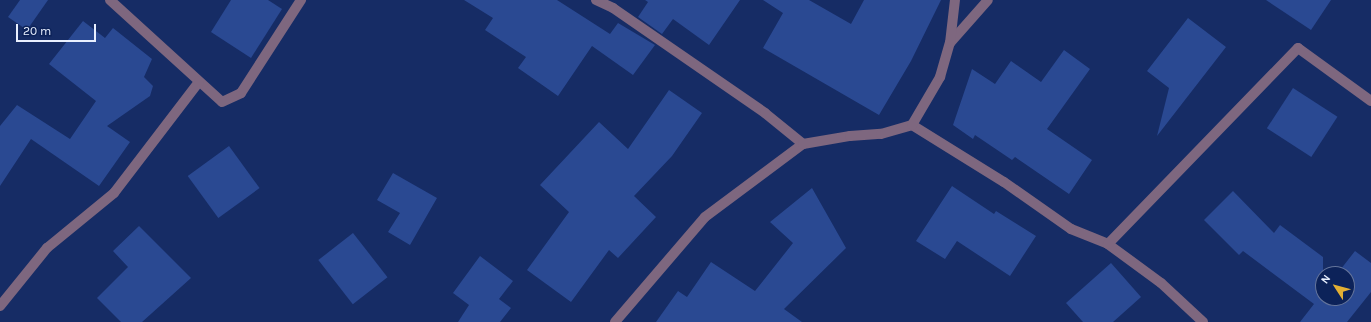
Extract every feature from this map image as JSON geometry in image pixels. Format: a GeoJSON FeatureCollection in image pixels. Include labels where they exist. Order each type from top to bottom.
{"type":"FeatureCollection","features":[{"type":"Feature","properties":{"kind":"street"},"geometry":{"type":"LineString","coordinates":[[110,0],[222,102],[241,93],[301,0]]}},
{"type":"Feature","properties":{"kind":"street"},"geometry":{"type":"LineString","coordinates":[[596,0],[613,8],[765,113],[803,144]]}},
{"type":"Feature","properties":{"kind":"street"},"geometry":{"type":"LineString","coordinates":[[616,322],[705,217],[803,144],[850,136],[881,134],[912,125],[940,77],[950,43],[955,0]]}},
{"type":"Feature","properties":{"kind":"street"},"geometry":{"type":"LineString","coordinates":[[950,43],[988,0]]}},
{"type":"Feature","properties":{"kind":"street"},"geometry":{"type":"LineString","coordinates":[[1108,244],[1298,48],[1371,101]]}},
{"type":"Feature","properties":{"kind":"street"},"geometry":{"type":"LineString","coordinates":[[0,306],[47,248],[114,193],[199,82]]}},
{"type":"Feature","properties":{"kind":"street"},"geometry":{"type":"LineString","coordinates":[[912,125],[1004,182],[1071,229],[1108,244],[1161,283],[1203,322]]}},
{"type":"Feature","properties":{"kind":"building"},"geometry":{"type":"Polygon","coordinates":[[[20,0],[48,0],[27,30],[8,17],[20,0]]]}},
{"type":"Feature","properties":{"kind":"building"},"geometry":{"type":"Polygon","coordinates":[[[231,0],[268,0],[282,9],[251,58],[211,32],[231,0]]]}},
{"type":"Feature","properties":{"kind":"building"},"geometry":{"type":"Polygon","coordinates":[[[464,0],[557,0],[610,34],[618,23],[655,45],[633,75],[592,46],[558,96],[518,68],[526,57],[485,30],[493,18],[464,0]]]}},
{"type":"Feature","properties":{"kind":"building"},"geometry":{"type":"Polygon","coordinates":[[[645,0],[740,0],[709,45],[673,19],[662,34],[638,17],[648,2],[645,0]]]}},
{"type":"Feature","properties":{"kind":"building"},"geometry":{"type":"Polygon","coordinates":[[[763,0],[809,0],[851,24],[864,0],[941,0],[911,61],[879,115],[763,48],[783,13],[763,0]]]}},
{"type":"Feature","properties":{"kind":"building"},"geometry":{"type":"Polygon","coordinates":[[[1266,0],[1331,0],[1311,30],[1266,0]]]}},
{"type":"Feature","properties":{"kind":"building"},"geometry":{"type":"Polygon","coordinates":[[[1188,18],[1226,47],[1157,136],[1169,88],[1147,71],[1188,18]]]}},
{"type":"Feature","properties":{"kind":"building"},"geometry":{"type":"Polygon","coordinates":[[[83,21],[105,38],[113,28],[152,59],[144,77],[153,86],[150,96],[107,126],[130,142],[99,186],[31,139],[0,186],[0,126],[17,105],[70,139],[96,101],[49,64],[83,21]]]}},
{"type":"Feature","properties":{"kind":"building"},"geometry":{"type":"Polygon","coordinates":[[[1064,50],[1090,69],[1047,129],[1092,160],[1069,194],[1015,157],[1012,160],[975,135],[973,139],[953,125],[972,69],[995,84],[1011,61],[1041,82],[1064,50]]]}},
{"type":"Feature","properties":{"kind":"building"},"geometry":{"type":"Polygon","coordinates":[[[1293,88],[1337,117],[1311,157],[1267,128],[1293,88]]]}},
{"type":"Feature","properties":{"kind":"building"},"geometry":{"type":"Polygon","coordinates":[[[669,90],[702,113],[672,156],[634,196],[656,217],[618,258],[609,250],[571,302],[527,270],[569,212],[540,185],[599,122],[628,149],[669,90]]]}},
{"type":"Feature","properties":{"kind":"building"},"geometry":{"type":"Polygon","coordinates":[[[229,146],[260,188],[218,218],[188,176],[229,146]]]}},
{"type":"Feature","properties":{"kind":"building"},"geometry":{"type":"Polygon","coordinates":[[[393,173],[437,198],[410,245],[388,232],[400,213],[377,200],[393,173]]]}},
{"type":"Feature","properties":{"kind":"building"},"geometry":{"type":"Polygon","coordinates":[[[952,186],[994,214],[996,211],[1036,236],[1010,276],[957,241],[945,259],[916,241],[952,186]]]}},
{"type":"Feature","properties":{"kind":"building"},"geometry":{"type":"Polygon","coordinates":[[[812,188],[846,248],[784,309],[802,322],[656,322],[678,291],[687,297],[711,262],[755,291],[793,243],[770,222],[812,188]]]}},
{"type":"Feature","properties":{"kind":"building"},"geometry":{"type":"Polygon","coordinates":[[[1233,191],[1274,233],[1280,225],[1323,257],[1323,266],[1315,266],[1315,306],[1355,306],[1355,266],[1343,266],[1355,251],[1371,263],[1371,292],[1347,322],[1300,322],[1314,304],[1243,251],[1239,255],[1204,220],[1233,191]]]}},
{"type":"Feature","properties":{"kind":"building"},"geometry":{"type":"Polygon","coordinates":[[[139,226],[191,278],[142,322],[121,322],[97,298],[128,267],[113,251],[139,226]]]}},
{"type":"Feature","properties":{"kind":"building"},"geometry":{"type":"Polygon","coordinates":[[[353,233],[387,277],[353,304],[318,260],[353,233]]]}},
{"type":"Feature","properties":{"kind":"building"},"geometry":{"type":"Polygon","coordinates":[[[480,256],[513,281],[499,299],[511,308],[500,322],[458,322],[469,305],[453,293],[480,256]]]}},
{"type":"Feature","properties":{"kind":"building"},"geometry":{"type":"Polygon","coordinates":[[[1111,263],[1141,297],[1113,322],[1083,322],[1066,303],[1111,263]]]}}]}
